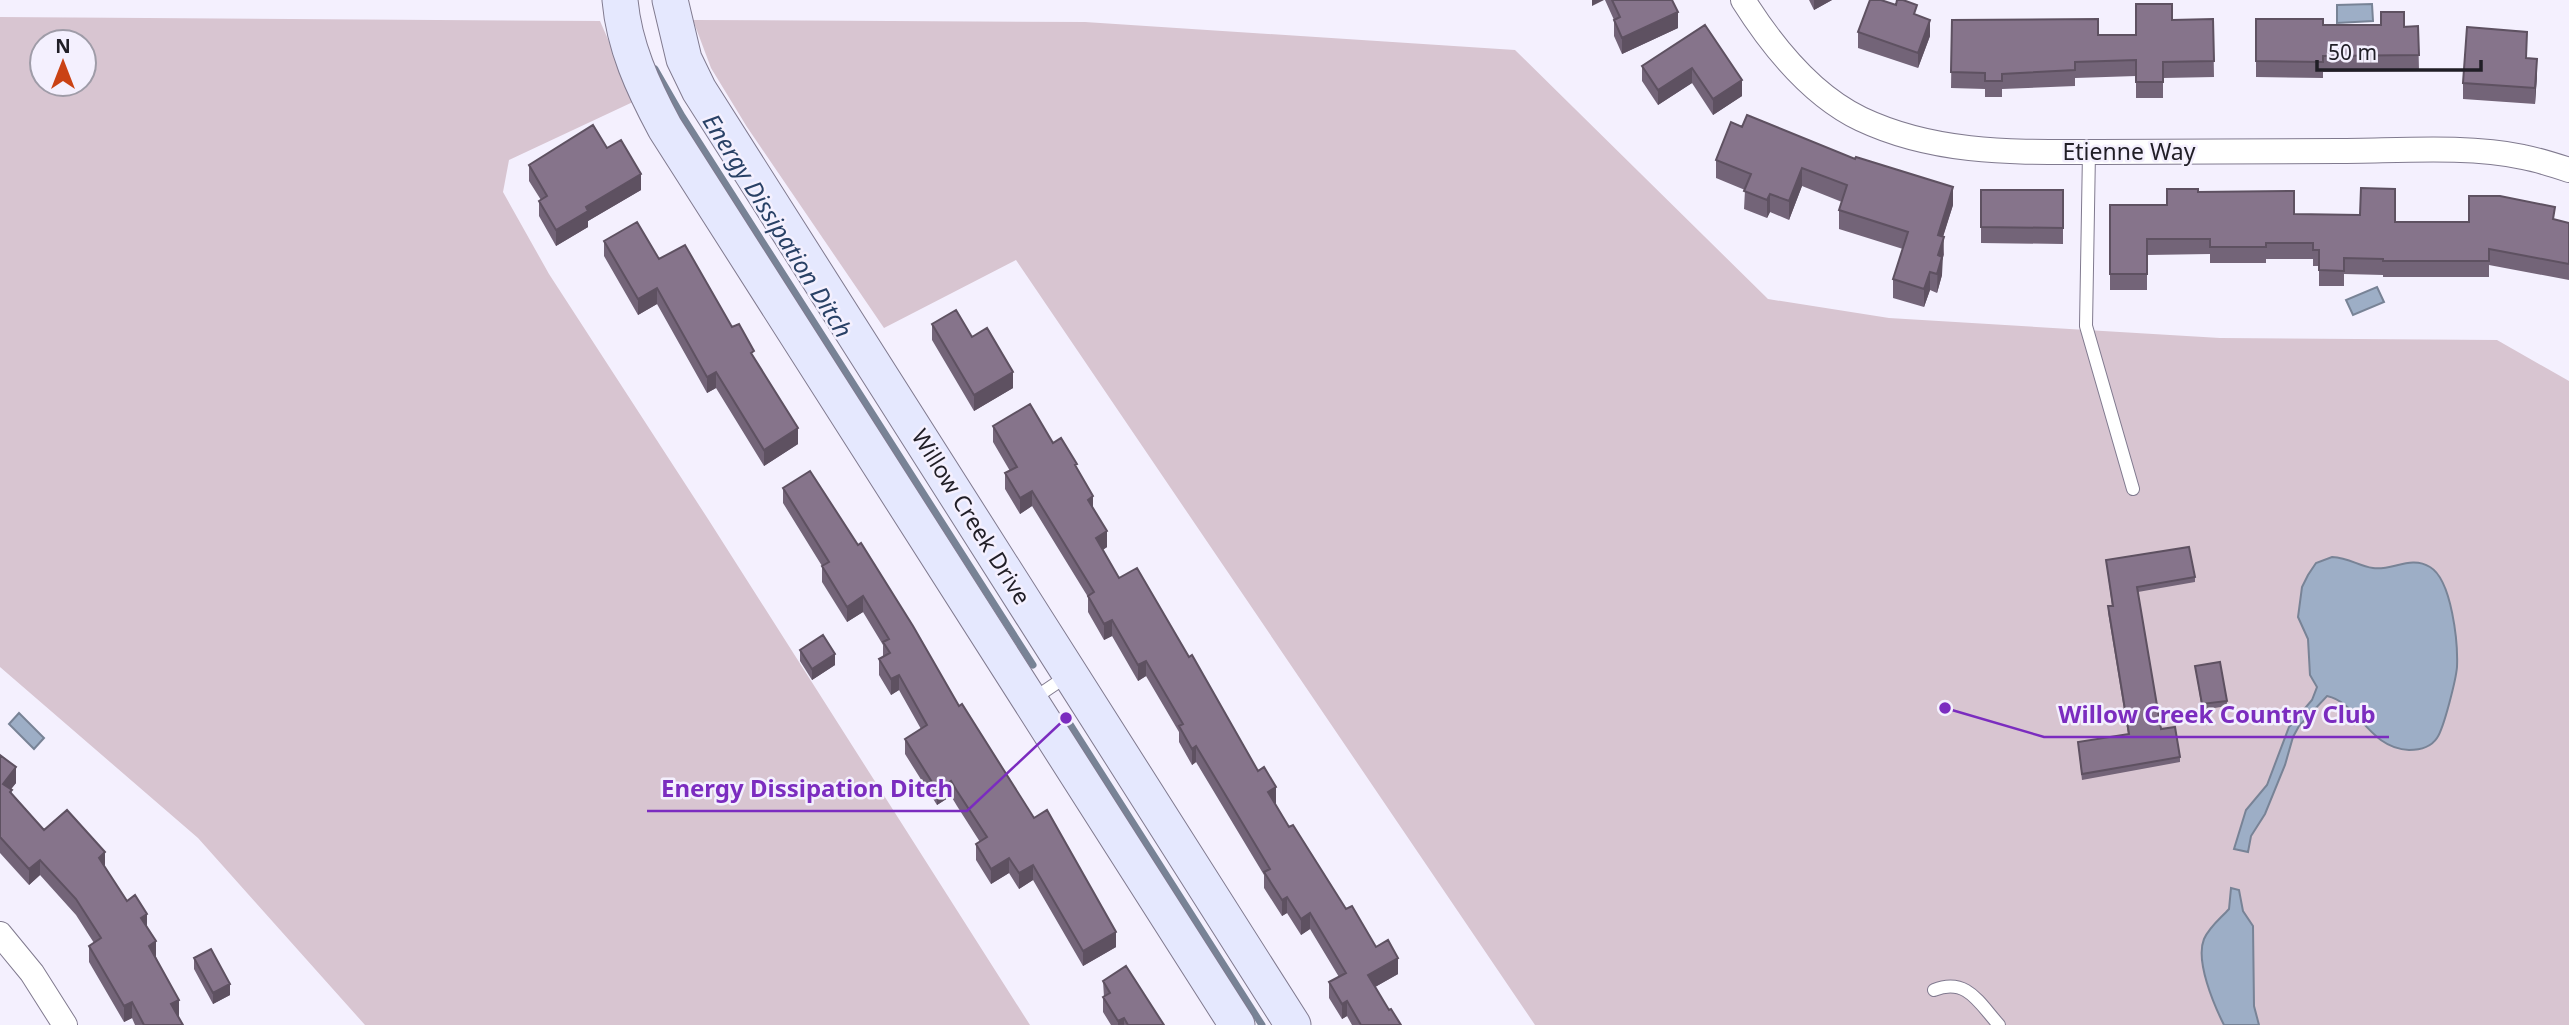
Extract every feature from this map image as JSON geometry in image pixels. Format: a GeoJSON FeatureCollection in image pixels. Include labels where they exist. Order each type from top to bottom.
{"type":"FeatureCollection","features":[{"type":"Feature","properties":{"kind":"street"},"geometry":{"type":"LineString","coordinates":[[620,0],[628,45],[643,86],[665,128],[1237,1025]]}},
{"type":"Feature","properties":{"kind":"street","name":"Willow Creek Drive"},"geometry":{"type":"LineString","coordinates":[[670,0],[684,59],[699,90],[1293,1025]]}},
{"type":"Feature","properties":{"kind":"street","name":"Etienne Way"},"geometry":{"type":"LineString","coordinates":[[1743,0],[1764,34],[1821,92],[1859,118],[1906,137],[1954,148],[2089,152],[2459,151],[2522,157],[2569,170]]}},
{"type":"Feature","properties":{"kind":"street"},"geometry":{"type":"LineString","coordinates":[[0,934],[32,973],[65,1025]]}},
{"type":"Feature","properties":{"kind":"lane"},"geometry":{"type":"LineString","coordinates":[[2089,152],[2087,326],[2133,489]]}},
{"type":"Feature","properties":{"kind":"lane"},"geometry":{"type":"LineString","coordinates":[[1030,701],[1070,674]]}},
{"type":"Feature","properties":{"kind":"lane"},"geometry":{"type":"LineString","coordinates":[[1934,990],[1948,984],[1958,985],[1969,991],[1999,1025]]}},
{"type":"Feature","properties":{"kind":"shaded area"},"geometry":{"type":"Polygon","coordinates":[[[0,17],[600,21],[635,101],[509,160],[503,192],[549,274],[1030,1025],[365,1025],[198,838],[0,667],[0,17]]]}},
{"type":"Feature","properties":{"kind":"shaded area"},"geometry":{"type":"Polygon","coordinates":[[[693,20],[1085,22],[1515,50],[1768,299],[1889,318],[2220,338],[2497,340],[2569,381],[2569,1025],[1535,1025],[1016,260],[884,328],[747,127],[711,68],[693,20]]]}},
{"type":"Feature","properties":{"kind":"water"},"geometry":{"type":"Polygon","coordinates":[[[2372,4],[2373,21],[2337,23],[2337,5],[2372,4]]]}},
{"type":"Feature","properties":{"kind":"water"},"geometry":{"type":"Polygon","coordinates":[[[2377,287],[2384,302],[2353,315],[2346,300],[2377,287]]]}},
{"type":"Feature","properties":{"kind":"water"},"geometry":{"type":"Polygon","coordinates":[[[2332,557],[2373,568],[2409,563],[2423,564],[2438,574],[2452,613],[2457,656],[2454,682],[2443,724],[2437,738],[2428,746],[2413,750],[2395,747],[2373,734],[2348,707],[2327,696],[2299,726],[2293,737],[2265,814],[2251,836],[2248,852],[2234,849],[2246,810],[2267,785],[2289,727],[2312,700],[2317,687],[2310,675],[2308,639],[2298,617],[2302,587],[2308,575],[2316,563],[2332,557]]]}},
{"type":"Feature","properties":{"kind":"water"},"geometry":{"type":"Polygon","coordinates":[[[19,713],[44,738],[34,749],[9,724],[19,713]]]}},
{"type":"Feature","properties":{"kind":"water"},"geometry":{"type":"Polygon","coordinates":[[[2231,888],[2239,890],[2243,911],[2253,926],[2254,1006],[2259,1025],[2224,1025],[2204,971],[2204,939],[2212,926],[2229,909],[2231,888]]]}},
{"type":"Feature","properties":{"kind":"building"},"geometry":{"type":"Polygon","coordinates":[[[1612,0],[1672,0],[1678,12],[1622,38],[1614,20],[1620,17],[1612,0]]]}},
{"type":"Feature","properties":{"kind":"building"},"geometry":{"type":"Polygon","coordinates":[[[1870,0],[1896,5],[1897,0],[1903,0],[1917,5],[1914,14],[1930,20],[1918,53],[1858,32],[1870,0]]]}},
{"type":"Feature","properties":{"kind":"building"},"geometry":{"type":"Polygon","coordinates":[[[2136,4],[2172,4],[2172,20],[2213,19],[2214,61],[2163,62],[2163,82],[2136,82],[2136,60],[2075,62],[2075,70],[2002,74],[2002,81],[1985,81],[1985,73],[1951,72],[1952,20],[2098,19],[2098,35],[2136,35],[2136,4]]]}},
{"type":"Feature","properties":{"kind":"building"},"geometry":{"type":"Polygon","coordinates":[[[2381,12],[2404,12],[2404,27],[2418,26],[2419,55],[2323,56],[2323,62],[2256,61],[2256,19],[2323,19],[2323,25],[2381,25],[2381,12]]]}},
{"type":"Feature","properties":{"kind":"building"},"geometry":{"type":"Polygon","coordinates":[[[1705,25],[1742,80],[1713,99],[1692,68],[1658,90],[1642,66],[1705,25]]]}},
{"type":"Feature","properties":{"kind":"building"},"geometry":{"type":"Polygon","coordinates":[[[2467,27],[2527,32],[2526,58],[2537,59],[2535,88],[2463,83],[2467,27]]]}},
{"type":"Feature","properties":{"kind":"building"},"geometry":{"type":"Polygon","coordinates":[[[1747,115],[1855,159],[1856,157],[1953,187],[1938,235],[1944,237],[1938,255],[1942,257],[1937,274],[1930,272],[1924,289],[1893,279],[1908,232],[1839,210],[1847,185],[1802,168],[1789,201],[1770,194],[1767,200],[1744,191],[1751,174],[1716,160],[1731,122],[1742,127],[1747,115]]]}},
{"type":"Feature","properties":{"kind":"building"},"geometry":{"type":"Polygon","coordinates":[[[593,125],[607,148],[621,140],[641,174],[586,207],[588,211],[556,230],[539,201],[547,196],[529,165],[593,125]]]}},
{"type":"Feature","properties":{"kind":"building"},"geometry":{"type":"Polygon","coordinates":[[[2361,188],[2395,189],[2395,222],[2469,222],[2469,196],[2500,196],[2555,207],[2553,219],[2569,223],[2569,264],[2489,249],[2489,261],[2383,261],[2344,258],[2344,271],[2319,270],[2319,250],[2313,250],[2313,243],[2266,243],[2266,247],[2210,247],[2210,239],[2147,239],[2147,274],[2110,274],[2110,205],[2167,205],[2167,189],[2198,189],[2198,192],[2294,191],[2294,214],[2360,215],[2361,188]]]}},
{"type":"Feature","properties":{"kind":"building"},"geometry":{"type":"Polygon","coordinates":[[[1981,190],[2063,190],[2063,228],[1981,227],[1981,190]]]}},
{"type":"Feature","properties":{"kind":"building"},"geometry":{"type":"Polygon","coordinates":[[[637,222],[659,259],[685,245],[732,327],[739,324],[754,351],[751,353],[798,428],[764,450],[716,372],[707,377],[657,288],[638,299],[604,241],[637,222]]]}},
{"type":"Feature","properties":{"kind":"building"},"geometry":{"type":"Polygon","coordinates":[[[956,310],[972,337],[987,328],[1013,372],[974,395],[932,324],[956,310]]]}},
{"type":"Feature","properties":{"kind":"building"},"geometry":{"type":"Polygon","coordinates":[[[1030,404],[1053,443],[1061,438],[1077,464],[1075,465],[1093,496],[1088,500],[1107,531],[1096,538],[1119,578],[1137,568],[1189,657],[1192,655],[1258,771],[1264,767],[1276,787],[1268,792],[1289,827],[1293,825],[1346,909],[1352,906],[1376,947],[1388,940],[1398,958],[1368,975],[1401,1025],[1361,1025],[1347,1001],[1342,1004],[1329,982],[1346,973],[1310,913],[1301,919],[1287,897],[1282,900],[1264,872],[1270,869],[1196,746],[1192,749],[1179,726],[1183,724],[1146,661],[1138,665],[1112,620],[1104,624],[1088,596],[1094,592],[1032,491],[1020,498],[1005,473],[1017,467],[993,426],[1030,404]]]}},
{"type":"Feature","properties":{"kind":"building"},"geometry":{"type":"Polygon","coordinates":[[[810,471],[858,545],[861,543],[959,706],[962,704],[1034,818],[1047,810],[1116,932],[1083,951],[1033,865],[1019,873],[1009,858],[991,869],[976,844],[987,837],[951,781],[937,790],[905,739],[927,725],[899,675],[891,679],[879,659],[890,653],[883,642],[889,639],[863,596],[847,607],[822,566],[829,562],[783,488],[810,471]]]}},
{"type":"Feature","properties":{"kind":"building"},"geometry":{"type":"Polygon","coordinates":[[[2189,547],[2195,577],[2137,587],[2161,729],[2175,727],[2180,757],[2082,774],[2078,742],[2129,734],[2108,606],[2113,606],[2106,560],[2189,547]]]}},
{"type":"Feature","properties":{"kind":"building"},"geometry":{"type":"Polygon","coordinates":[[[823,635],[835,654],[812,669],[800,650],[823,635]]]}},
{"type":"Feature","properties":{"kind":"building"},"geometry":{"type":"Polygon","coordinates":[[[2220,662],[2227,701],[2202,704],[2195,666],[2220,662]]]}},
{"type":"Feature","properties":{"kind":"building"},"geometry":{"type":"Polygon","coordinates":[[[0,755],[16,767],[3,784],[12,790],[10,792],[44,830],[67,810],[105,852],[99,858],[127,901],[135,895],[147,914],[141,918],[156,941],[149,946],[179,1000],[171,1004],[183,1025],[144,1025],[132,1002],[124,1006],[89,946],[101,938],[76,899],[40,860],[29,869],[0,837],[0,755]]]}},
{"type":"Feature","properties":{"kind":"building"},"geometry":{"type":"Polygon","coordinates":[[[211,949],[230,984],[213,993],[194,958],[211,949]]]}},
{"type":"Feature","properties":{"kind":"building"},"geometry":{"type":"Polygon","coordinates":[[[1126,966],[1164,1025],[1128,1025],[1124,1018],[1118,1021],[1103,997],[1110,993],[1103,981],[1126,966]]]}},
{"type":"Feature","properties":{"kind":"waterway","name":"Energy Dissipation Ditch"},"geometry":{"type":"LineString","coordinates":[[655,69],[682,116],[1033,665]]}},
{"type":"Feature","properties":{"kind":"waterway","name":"Energy Dissipation Ditch"},"geometry":{"type":"LineString","coordinates":[[1066,718],[1262,1025]]}},
{"type":"Feature","properties":{"kind":"place","name":"Willow Creek Country Club"},"geometry":{"type":"Point","coordinates":[1945,708]}},
{"type":"Feature","properties":{"kind":"place","name":"Energy Dissipation Ditch"},"geometry":{"type":"Point","coordinates":[1066,718]}}]}
